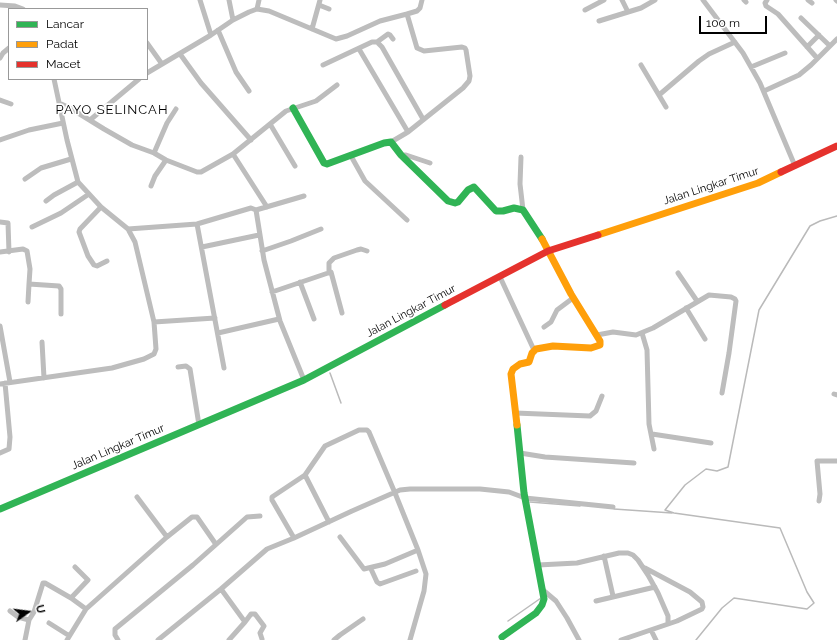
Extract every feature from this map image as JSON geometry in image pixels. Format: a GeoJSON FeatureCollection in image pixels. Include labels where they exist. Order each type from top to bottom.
{"type":"FeatureCollection","features":[{"type":"Feature","properties":{"kind":"main road"},"geometry":{"type":"LineString","coordinates":[[293,108],[324,163],[331,164],[384,143],[391,142],[401,155],[448,201],[455,203],[458,202],[468,190],[474,188],[496,211],[514,208],[523,210],[540,236],[573,298],[601,343],[596,348],[553,346],[534,350],[529,362],[515,366],[511,374],[525,498],[544,599],[542,605],[536,613],[502,637]]}},
{"type":"Feature","properties":{"kind":"main road","name":"Jalan Lingkar Timur"},"geometry":{"type":"LineString","coordinates":[[0,509],[304,380],[500,278],[548,251],[758,184],[837,146]]}},
{"type":"Feature","properties":{"kind":"street"},"geometry":{"type":"LineString","coordinates":[[200,0],[211,35]]}},
{"type":"Feature","properties":{"kind":"street"},"geometry":{"type":"LineString","coordinates":[[229,0],[233,20]]}},
{"type":"Feature","properties":{"kind":"street"},"geometry":{"type":"LineString","coordinates":[[257,9],[259,0]]}},
{"type":"Feature","properties":{"kind":"street"},"geometry":{"type":"LineString","coordinates":[[148,72],[211,35],[233,20],[257,9],[269,11],[336,39],[347,36],[380,21],[417,11],[420,8],[422,0]]}},
{"type":"Feature","properties":{"kind":"street"},"geometry":{"type":"LineString","coordinates":[[586,10],[604,0]]}},
{"type":"Feature","properties":{"kind":"street"},"geometry":{"type":"LineString","coordinates":[[622,0],[628,12]]}},
{"type":"Feature","properties":{"kind":"street"},"geometry":{"type":"LineString","coordinates":[[599,21],[641,8],[655,0]]}},
{"type":"Feature","properties":{"kind":"street"},"geometry":{"type":"LineString","coordinates":[[703,0],[743,53],[751,67],[764,91],[795,166]]}},
{"type":"Feature","properties":{"kind":"street"},"geometry":{"type":"LineString","coordinates":[[767,0],[765,3],[766,6],[778,14],[818,58]]}},
{"type":"Feature","properties":{"kind":"street"},"geometry":{"type":"LineString","coordinates":[[312,29],[320,3],[329,8]]}},
{"type":"Feature","properties":{"kind":"street"},"geometry":{"type":"LineString","coordinates":[[0,4],[20,8]]}},
{"type":"Feature","properties":{"kind":"street"},"geometry":{"type":"LineString","coordinates":[[391,142],[408,132],[463,88],[469,81],[470,76],[466,50],[462,47],[428,51],[417,48],[407,14]]}},
{"type":"Feature","properties":{"kind":"street"},"geometry":{"type":"LineString","coordinates":[[801,18],[830,46]]}},
{"type":"Feature","properties":{"kind":"street"},"geometry":{"type":"LineString","coordinates":[[218,30],[236,72],[248,91]]}},
{"type":"Feature","properties":{"kind":"street"},"geometry":{"type":"LineString","coordinates":[[324,65],[372,42],[377,42],[388,34],[393,39]]}},
{"type":"Feature","properties":{"kind":"street"},"geometry":{"type":"LineString","coordinates":[[807,47],[819,35]]}},
{"type":"Feature","properties":{"kind":"street"},"geometry":{"type":"LineString","coordinates":[[764,91],[798,75],[836,41]]}},
{"type":"Feature","properties":{"kind":"street"},"geometry":{"type":"LineString","coordinates":[[377,42],[382,47],[423,119]]}},
{"type":"Feature","properties":{"kind":"street"},"geometry":{"type":"LineString","coordinates":[[659,95],[699,61],[735,42]]}},
{"type":"Feature","properties":{"kind":"street"},"geometry":{"type":"LineString","coordinates":[[148,44],[162,64]]}},
{"type":"Feature","properties":{"kind":"street"},"geometry":{"type":"LineString","coordinates":[[0,58],[8,49]]}},
{"type":"Feature","properties":{"kind":"street"},"geometry":{"type":"LineString","coordinates":[[359,49],[408,132]]}},
{"type":"Feature","properties":{"kind":"street"},"geometry":{"type":"LineString","coordinates":[[751,67],[785,53]]}},
{"type":"Feature","properties":{"kind":"street"},"geometry":{"type":"LineString","coordinates":[[180,54],[201,83],[251,140]]}},
{"type":"Feature","properties":{"kind":"street"},"geometry":{"type":"LineString","coordinates":[[641,65],[666,107]]}},
{"type":"Feature","properties":{"kind":"street"},"geometry":{"type":"LineString","coordinates":[[5,383],[112,368],[151,356],[156,349],[154,322],[136,242],[128,229],[101,207],[78,182],[71,159],[54,80]]}},
{"type":"Feature","properties":{"kind":"street"},"geometry":{"type":"LineString","coordinates":[[90,120],[138,80]]}},
{"type":"Feature","properties":{"kind":"street"},"geometry":{"type":"LineString","coordinates":[[59,103],[132,145],[154,153],[166,160],[197,172],[201,172],[233,154],[286,111],[316,101],[337,85]]}},
{"type":"Feature","properties":{"kind":"street"},"geometry":{"type":"LineString","coordinates":[[0,100],[11,104]]}},
{"type":"Feature","properties":{"kind":"street"},"geometry":{"type":"LineString","coordinates":[[154,153],[167,123],[176,109]]}},
{"type":"Feature","properties":{"kind":"street"},"geometry":{"type":"LineString","coordinates":[[0,140],[28,130],[63,123]]}},
{"type":"Feature","properties":{"kind":"street"},"geometry":{"type":"LineString","coordinates":[[270,124],[295,166]]}},
{"type":"Feature","properties":{"kind":"street"},"geometry":{"type":"LineString","coordinates":[[233,154],[267,207]]}},
{"type":"Feature","properties":{"kind":"street"},"geometry":{"type":"LineString","coordinates":[[401,155],[406,155],[430,163]]}},
{"type":"Feature","properties":{"kind":"street"},"geometry":{"type":"LineString","coordinates":[[351,156],[365,181],[407,220]]}},
{"type":"Feature","properties":{"kind":"street"},"geometry":{"type":"LineString","coordinates":[[521,157],[520,184],[523,210]]}},
{"type":"Feature","properties":{"kind":"street"},"geometry":{"type":"LineString","coordinates":[[25,179],[41,168],[71,159]]}},
{"type":"Feature","properties":{"kind":"street"},"geometry":{"type":"LineString","coordinates":[[151,186],[155,176],[166,160]]}},
{"type":"Feature","properties":{"kind":"street"},"geometry":{"type":"LineString","coordinates":[[46,201],[78,182]]}},
{"type":"Feature","properties":{"kind":"street"},"geometry":{"type":"LineString","coordinates":[[32,227],[62,213],[89,194]]}},
{"type":"Feature","properties":{"kind":"street"},"geometry":{"type":"LineString","coordinates":[[128,229],[197,224],[251,208],[256,210],[304,196]]}},
{"type":"Feature","properties":{"kind":"street"},"geometry":{"type":"LineString","coordinates":[[101,207],[80,229],[79,232],[88,256],[94,265],[97,266],[108,260]]}},
{"type":"Feature","properties":{"kind":"street"},"geometry":{"type":"LineString","coordinates":[[256,210],[262,251],[279,318],[304,380]]}},
{"type":"Feature","properties":{"kind":"street"},"geometry":{"type":"LineString","coordinates":[[0,222],[8,223],[9,252]]}},
{"type":"Feature","properties":{"kind":"street"},"geometry":{"type":"LineString","coordinates":[[197,224],[224,368]]}},
{"type":"Feature","properties":{"kind":"street"},"geometry":{"type":"LineString","coordinates":[[262,251],[321,228]]}},
{"type":"Feature","properties":{"kind":"street"},"geometry":{"type":"LineString","coordinates":[[202,247],[259,235]]}},
{"type":"Feature","properties":{"kind":"street"},"geometry":{"type":"LineString","coordinates":[[0,252],[23,249],[26,251],[30,269],[28,302]]}},
{"type":"Feature","properties":{"kind":"street"},"geometry":{"type":"LineString","coordinates":[[328,272],[329,263],[334,258],[360,249],[367,251]]}},
{"type":"Feature","properties":{"kind":"street"},"geometry":{"type":"LineString","coordinates":[[272,292],[328,272]]}},
{"type":"Feature","properties":{"kind":"street"},"geometry":{"type":"LineString","coordinates":[[328,272],[332,273],[342,313]]}},
{"type":"Feature","properties":{"kind":"street"},"geometry":{"type":"LineString","coordinates":[[678,273],[697,301]]}},
{"type":"Feature","properties":{"kind":"street"},"geometry":{"type":"LineString","coordinates":[[500,278],[534,350]]}},
{"type":"Feature","properties":{"kind":"street"},"geometry":{"type":"LineString","coordinates":[[300,282],[314,319]]}},
{"type":"Feature","properties":{"kind":"street"},"geometry":{"type":"LineString","coordinates":[[29,284],[59,286],[61,289],[61,314]]}},
{"type":"Feature","properties":{"kind":"street"},"geometry":{"type":"LineString","coordinates":[[597,335],[613,332],[636,335],[642,334],[709,295],[731,297],[735,299],[736,302],[722,392]]}},
{"type":"Feature","properties":{"kind":"street"},"geometry":{"type":"LineString","coordinates":[[544,327],[551,322],[557,310],[563,304],[573,298]]}},
{"type":"Feature","properties":{"kind":"street"},"geometry":{"type":"LineString","coordinates":[[686,308],[705,339]]}},
{"type":"Feature","properties":{"kind":"street"},"geometry":{"type":"LineString","coordinates":[[154,322],[215,318]]}},
{"type":"Feature","properties":{"kind":"street"},"geometry":{"type":"LineString","coordinates":[[218,333],[279,318]]}},
{"type":"Feature","properties":{"kind":"street"},"geometry":{"type":"LineString","coordinates":[[0,326],[10,437],[8,449],[0,453]]}},
{"type":"Feature","properties":{"kind":"street"},"geometry":{"type":"LineString","coordinates":[[642,334],[647,350],[649,424],[654,449]]}},
{"type":"Feature","properties":{"kind":"street"},"geometry":{"type":"LineString","coordinates":[[42,342],[44,378]]}},
{"type":"Feature","properties":{"kind":"street"},"geometry":{"type":"LineString","coordinates":[[178,368],[186,366],[190,369],[200,425]]}},
{"type":"Feature","properties":{"kind":"street"},"geometry":{"type":"LineString","coordinates":[[515,413],[590,416],[596,411],[602,396]]}},
{"type":"Feature","properties":{"kind":"street"},"geometry":{"type":"LineString","coordinates":[[294,538],[272,500],[272,497],[305,475],[325,446],[359,430],[367,430],[395,493],[426,574],[424,591],[410,640]]}},
{"type":"Feature","properties":{"kind":"street"},"geometry":{"type":"LineString","coordinates":[[652,434],[710,443]]}},
{"type":"Feature","properties":{"kind":"street"},"geometry":{"type":"LineString","coordinates":[[520,453],[552,458],[634,463]]}},
{"type":"Feature","properties":{"kind":"street"},"geometry":{"type":"LineString","coordinates":[[819,501],[820,494],[817,461],[837,461]]}},
{"type":"Feature","properties":{"kind":"street"},"geometry":{"type":"LineString","coordinates":[[305,475],[330,522]]}},
{"type":"Feature","properties":{"kind":"street"},"geometry":{"type":"LineString","coordinates":[[158,640],[221,589],[267,549],[400,490],[480,489],[509,492],[525,498],[613,508]]}},
{"type":"Feature","properties":{"kind":"street"},"geometry":{"type":"LineString","coordinates":[[137,497],[167,537]]}},
{"type":"Feature","properties":{"kind":"street"},"geometry":{"type":"LineString","coordinates":[[49,624],[68,638],[86,608],[167,537],[195,516],[215,543]]}},
{"type":"Feature","properties":{"kind":"street"},"geometry":{"type":"LineString","coordinates":[[118,640],[115,635],[115,629],[193,565],[215,543],[247,517],[260,516]]}},
{"type":"Feature","properties":{"kind":"street"},"geometry":{"type":"LineString","coordinates":[[340,538],[363,569],[371,569],[390,563],[418,550]]}},
{"type":"Feature","properties":{"kind":"street"},"geometry":{"type":"LineString","coordinates":[[538,564],[577,563],[619,553],[628,553],[633,555],[644,568],[655,587],[668,616],[668,623]]}},
{"type":"Feature","properties":{"kind":"street"},"geometry":{"type":"LineString","coordinates":[[604,556],[613,596]]}},
{"type":"Feature","properties":{"kind":"street"},"geometry":{"type":"LineString","coordinates":[[71,598],[88,580],[75,567]]}},
{"type":"Feature","properties":{"kind":"street"},"geometry":{"type":"LineString","coordinates":[[621,640],[677,621],[702,609],[703,604],[690,592],[644,568]]}},
{"type":"Feature","properties":{"kind":"street"},"geometry":{"type":"LineString","coordinates":[[371,569],[377,582],[380,584],[416,571]]}},
{"type":"Feature","properties":{"kind":"street"},"geometry":{"type":"LineString","coordinates":[[25,640],[30,620],[43,583],[86,608]]}},
{"type":"Feature","properties":{"kind":"street"},"geometry":{"type":"LineString","coordinates":[[596,601],[655,587]]}},
{"type":"Feature","properties":{"kind":"street"},"geometry":{"type":"LineString","coordinates":[[221,589],[245,622]]}},
{"type":"Feature","properties":{"kind":"street"},"geometry":{"type":"LineString","coordinates":[[542,590],[556,601],[568,618],[579,640]]}},
{"type":"Feature","properties":{"kind":"street"},"geometry":{"type":"LineString","coordinates":[[10,611],[18,617],[30,620]]}},
{"type":"Feature","properties":{"kind":"street"},"geometry":{"type":"LineString","coordinates":[[228,640],[251,614],[255,614],[264,626],[260,633],[262,639]]}},
{"type":"Feature","properties":{"kind":"street"},"geometry":{"type":"LineString","coordinates":[[334,640],[363,619]]}},
{"type":"Feature","properties":{"kind":"street"},"geometry":{"type":"LineString","coordinates":[[652,630],[656,640]]}},
{"type":"Feature","properties":{"kind":"waterway"},"geometry":{"type":"LineString","coordinates":[[696,640],[722,608],[734,598],[807,609],[814,603],[807,592],[780,528],[674,513],[665,510],[685,485],[706,469],[717,471],[728,467],[759,310],[810,226],[820,221],[837,216]]}},
{"type":"Feature","properties":{"kind":"waterway"},"geometry":{"type":"LineString","coordinates":[[330,373],[341,403]]}},
{"type":"Feature","properties":{"kind":"waterway"},"geometry":{"type":"LineString","coordinates":[[530,502],[580,506]]}},
{"type":"Feature","properties":{"kind":"waterway"},"geometry":{"type":"LineString","coordinates":[[614,509],[672,513]]}},
{"type":"Feature","properties":{"kind":"waterway"},"geometry":{"type":"LineString","coordinates":[[508,621],[541,598]]}},
{"type":"Feature","properties":{"kind":"traffic: fast"},"geometry":{"type":"LineString","coordinates":[[293,108],[324,163],[327,164],[384,143],[391,142],[401,155],[448,201],[455,203],[458,202],[468,190],[474,187],[496,211],[514,208],[523,210],[542,239]]}},
{"type":"Feature","properties":{"kind":"traffic: fast"},"geometry":{"type":"LineString","coordinates":[[0,509],[304,380],[445,305]]}},
{"type":"Feature","properties":{"kind":"traffic: fast"},"geometry":{"type":"LineString","coordinates":[[502,637],[536,613],[542,605],[544,599],[524,493],[517,425]]}},
{"type":"Feature","properties":{"kind":"traffic: slow"},"geometry":{"type":"LineString","coordinates":[[598,235],[758,183],[781,172]]}},
{"type":"Feature","properties":{"kind":"traffic: slow"},"geometry":{"type":"LineString","coordinates":[[517,425],[511,374],[513,369],[520,364],[529,362],[532,353],[536,349],[553,346],[591,348],[600,345],[600,341],[571,294],[542,239]]}},
{"type":"Feature","properties":{"kind":"traffic: jam"},"geometry":{"type":"LineString","coordinates":[[781,172],[837,146]]}},
{"type":"Feature","properties":{"kind":"traffic: jam"},"geometry":{"type":"LineString","coordinates":[[445,305],[548,251],[598,235]]}},
{"type":"Feature","properties":{"kind":"district","name":"PAYO SELINCAH"},"geometry":{"type":"Point","coordinates":[112,110]}}]}
